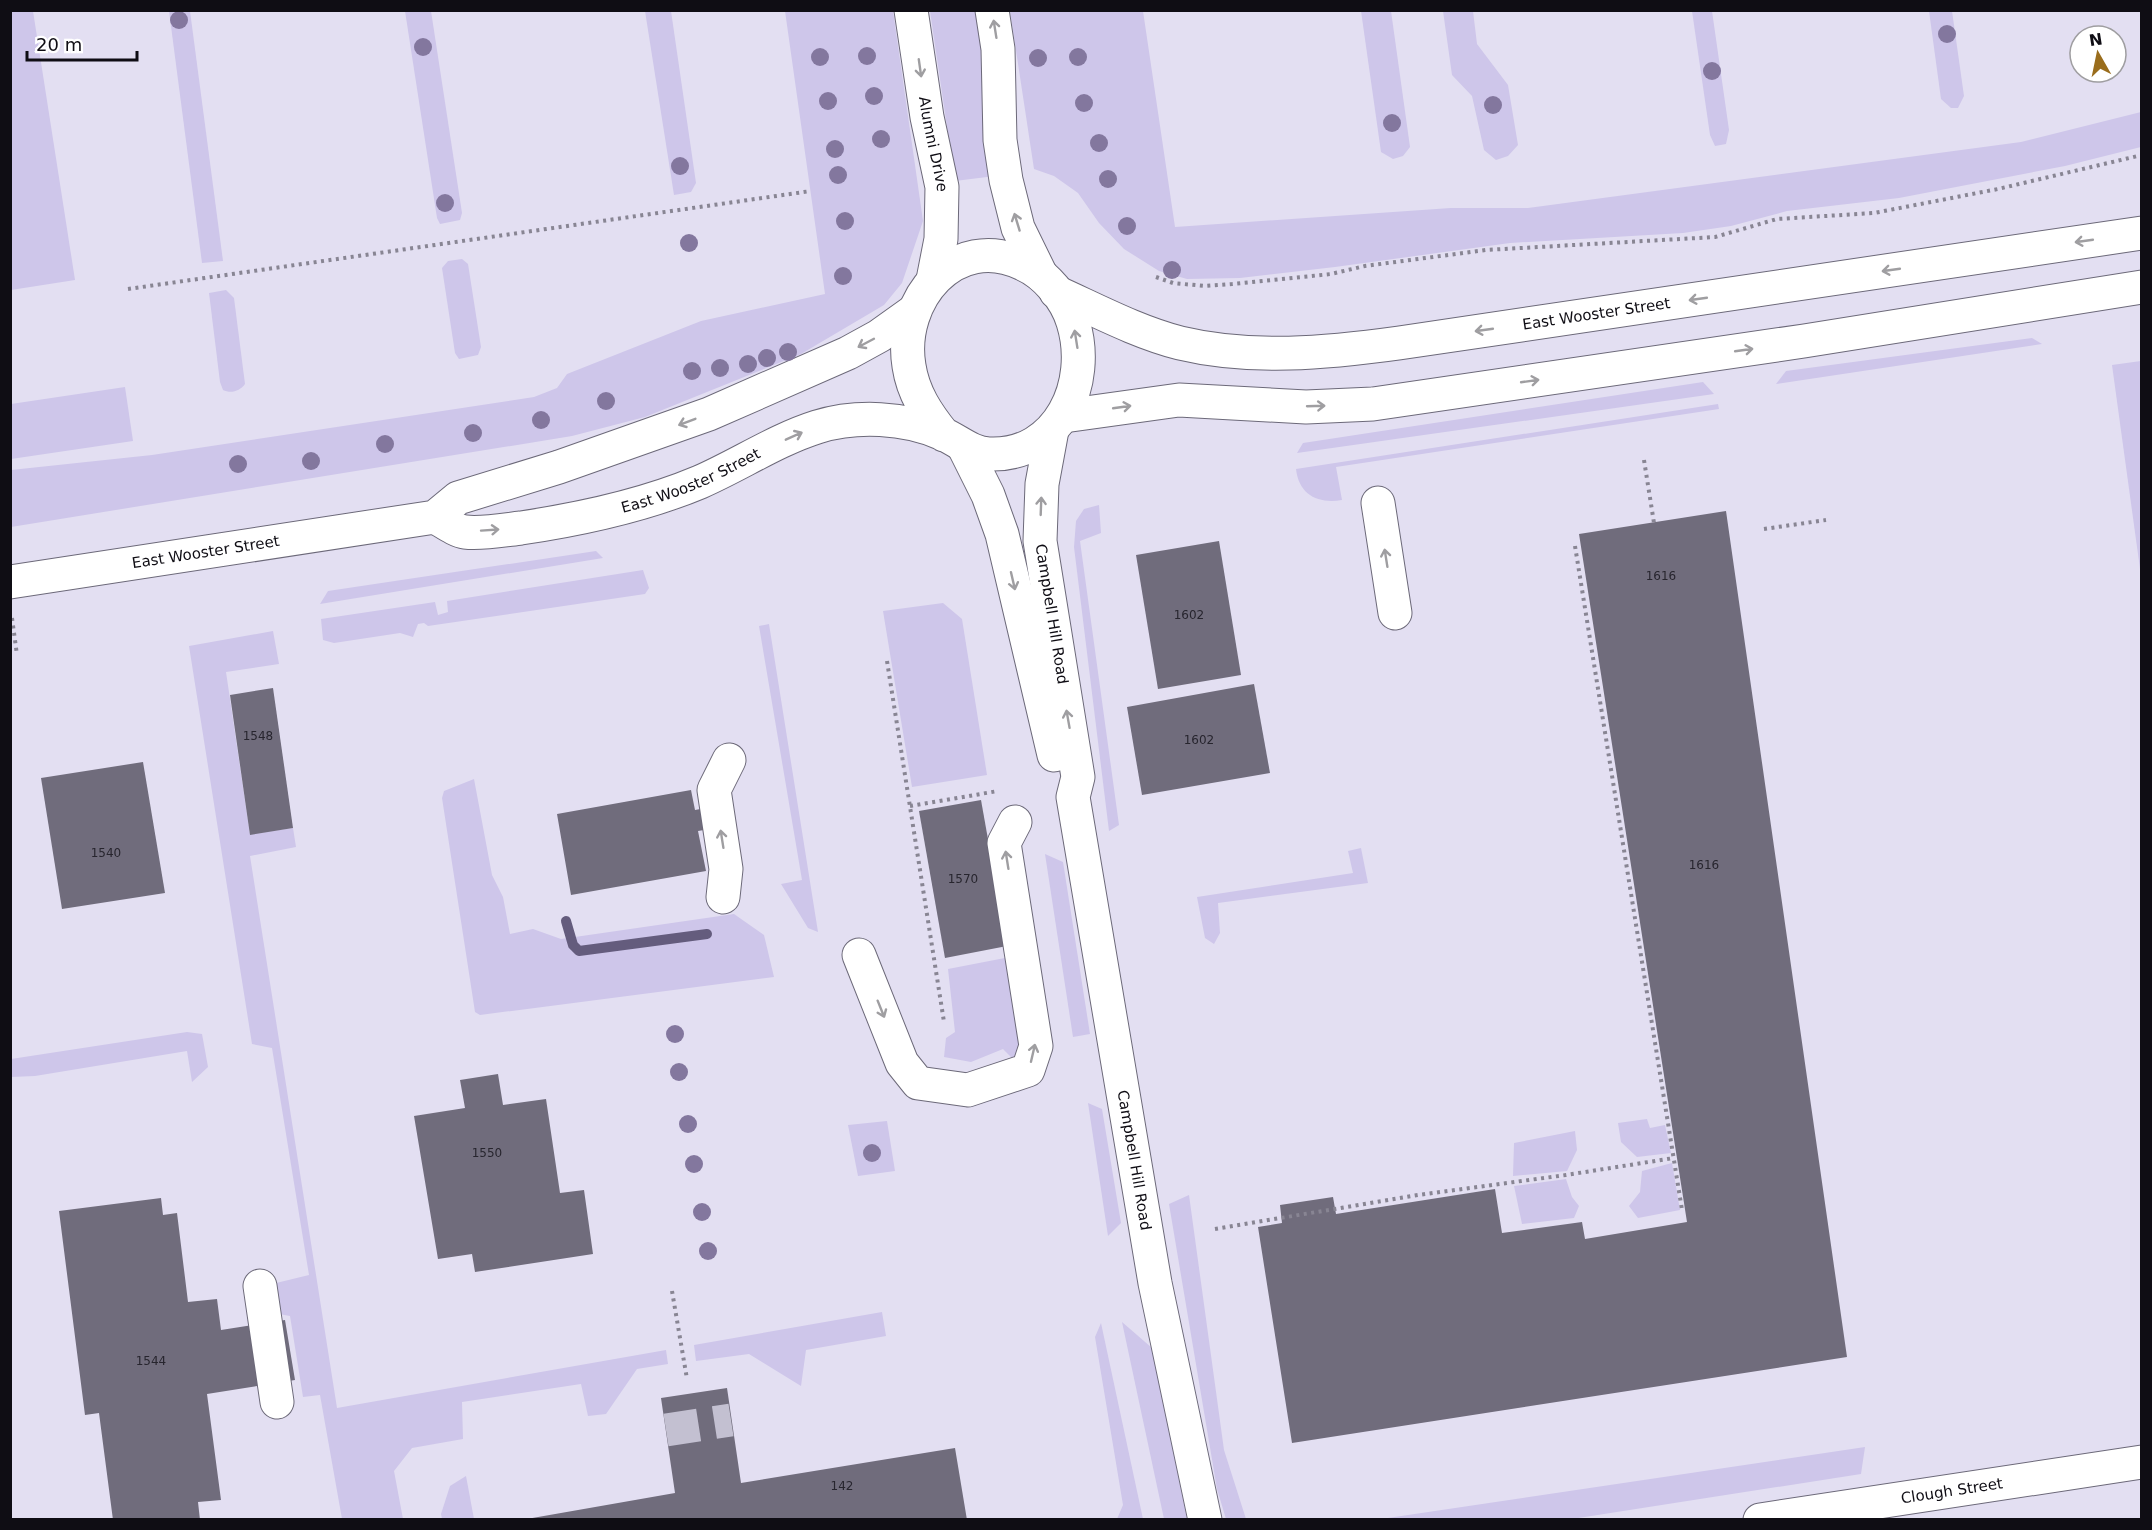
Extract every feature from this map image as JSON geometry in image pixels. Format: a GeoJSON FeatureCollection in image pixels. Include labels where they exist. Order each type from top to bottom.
{"type":"FeatureCollection","features":[{"type":"Feature","properties":{"kind":"main road","name":"Alumni Drive"},"geometry":{"type":"LineString","coordinates":[[911,10],[927,117],[942,187],[941,239],[933,280]]}},
{"type":"Feature","properties":{"kind":"main road"},"geometry":{"type":"LineString","coordinates":[[992,10],[998,49],[1000,133],[1006,180],[1018,228],[1073,322],[1078,359],[1072,398],[1058,423]]}},
{"type":"Feature","properties":{"kind":"main road","name":"East Wooster Street"},"geometry":{"type":"LineString","coordinates":[[954,441],[925,411],[910,374],[908,347],[914,311],[933,280],[957,262],[985,255],[1009,258],[1026,264],[1049,284],[1179,342],[1223,350],[1319,352],[1411,341],[2142,233]]}},
{"type":"Feature","properties":{"kind":"main road","name":"East Wooster Street"},"geometry":{"type":"LineString","coordinates":[[435,517],[464,532],[549,524],[613,511],[699,482],[795,434],[842,421],[891,421],[986,454],[1010,453],[1030,447],[1058,423],[1179,400],[1306,407],[1373,404],[1816,339],[2142,286]]}},
{"type":"Feature","properties":{"kind":"main road","name":"East Wooster Street"},"geometry":{"type":"LineString","coordinates":[[10,582],[435,517],[458,498],[570,464],[720,409],[848,352],[879,336],[914,311]]}},
{"type":"Feature","properties":{"kind":"main road","name":"Campbell Hill Road"},"geometry":{"type":"LineString","coordinates":[[1058,423],[1042,484],[1040,541],[1078,777],[1073,797],[1155,1283],[1205,1520]]}},
{"type":"Feature","properties":{"kind":"main road","name":"Campbell Hill Road"},"geometry":{"type":"LineString","coordinates":[[954,441],[988,495],[1002,534],[1060,782],[1073,797]]}},
{"type":"Feature","properties":{"kind":"main road"},"geometry":{"type":"LineString","coordinates":[[1378,503],[1395,613]]}},
{"type":"Feature","properties":{"kind":"main road"},"geometry":{"type":"LineString","coordinates":[[723,897],[726,868],[714,790],[729,760]]}},
{"type":"Feature","properties":{"kind":"main road"},"geometry":{"type":"LineString","coordinates":[[860,955],[902,1063],[918,1083],[969,1090],[1028,1070],[1036,1046],[1004,843],[1015,822]]}},
{"type":"Feature","properties":{"kind":"main road"},"geometry":{"type":"LineString","coordinates":[[260,1286],[277,1402]]}},
{"type":"Feature","properties":{"kind":"main road","name":"Clough Street"},"geometry":{"type":"LineString","coordinates":[[1760,1520],[2142,1462]]}},
{"type":"Feature","properties":{"kind":"path"},"geometry":{"type":"LineString","coordinates":[[1156,277],[1173,283],[1205,286],[1331,274],[1365,266],[1486,250],[1715,237],[1778,219],[1874,213],[1998,189],[2142,155]]}},
{"type":"Feature","properties":{"kind":"path"},"geometry":{"type":"LineString","coordinates":[[128,289],[811,191]]}},
{"type":"Feature","properties":{"kind":"path"},"geometry":{"type":"LineString","coordinates":[[1644,460],[1654,523]]}},
{"type":"Feature","properties":{"kind":"path"},"geometry":{"type":"LineString","coordinates":[[1764,529],[1826,520]]}},
{"type":"Feature","properties":{"kind":"path"},"geometry":{"type":"LineString","coordinates":[[1575,546],[1682,1210]]}},
{"type":"Feature","properties":{"kind":"path"},"geometry":{"type":"LineString","coordinates":[[12,618],[17,655]]}},
{"type":"Feature","properties":{"kind":"path"},"geometry":{"type":"LineString","coordinates":[[887,661],[944,1022]]}},
{"type":"Feature","properties":{"kind":"path"},"geometry":{"type":"LineString","coordinates":[[910,806],[1009,789]]}},
{"type":"Feature","properties":{"kind":"path"},"geometry":{"type":"LineString","coordinates":[[1215,1229],[1418,1195],[1674,1158]]}},
{"type":"Feature","properties":{"kind":"path"},"geometry":{"type":"LineString","coordinates":[[672,1291],[687,1379]]}},
{"type":"Feature","properties":{"kind":"shaded area"},"geometry":{"type":"Polygon","coordinates":[[[11,10],[33,11],[75,280],[11,290],[11,10]]]}},
{"type":"Feature","properties":{"kind":"shaded area"},"geometry":{"type":"Polygon","coordinates":[[[169,11],[190,11],[223,261],[202,263],[169,11]]]}},
{"type":"Feature","properties":{"kind":"shaded area"},"geometry":{"type":"Polygon","coordinates":[[[405,11],[431,11],[462,213],[460,220],[440,224],[437,218],[405,11]]]}},
{"type":"Feature","properties":{"kind":"shaded area"},"geometry":{"type":"Polygon","coordinates":[[[645,11],[671,11],[696,183],[691,192],[674,195],[645,11]]]}},
{"type":"Feature","properties":{"kind":"shaded area"},"geometry":{"type":"Polygon","coordinates":[[[785,11],[893,11],[923,221],[902,283],[884,305],[801,354],[645,417],[572,436],[11,527],[11,470],[152,455],[534,397],[557,388],[567,374],[701,321],[825,294],[785,11]]]}},
{"type":"Feature","properties":{"kind":"shaded area"},"geometry":{"type":"Polygon","coordinates":[[[930,11],[977,11],[995,176],[955,181],[930,11]]]}},
{"type":"Feature","properties":{"kind":"shaded area"},"geometry":{"type":"Polygon","coordinates":[[[1010,11],[1143,11],[1175,227],[1451,208],[1528,208],[2021,142],[2141,112],[2141,147],[2065,166],[1899,198],[1787,211],[1731,226],[1683,233],[1510,243],[1240,278],[1187,279],[1159,271],[1124,249],[1099,223],[1078,193],[1054,176],[1034,169],[1010,11]]]}},
{"type":"Feature","properties":{"kind":"shaded area"},"geometry":{"type":"Polygon","coordinates":[[[1361,11],[1391,11],[1410,147],[1403,156],[1393,159],[1381,152],[1361,11]]]}},
{"type":"Feature","properties":{"kind":"shaded area"},"geometry":{"type":"Polygon","coordinates":[[[1443,11],[1473,11],[1477,44],[1508,85],[1518,145],[1508,156],[1496,160],[1484,150],[1472,96],[1452,75],[1443,11]]]}},
{"type":"Feature","properties":{"kind":"shaded area"},"geometry":{"type":"Polygon","coordinates":[[[1692,11],[1712,11],[1729,130],[1726,144],[1715,146],[1710,135],[1692,11]]]}},
{"type":"Feature","properties":{"kind":"shaded area"},"geometry":{"type":"Polygon","coordinates":[[[1929,11],[1952,11],[1964,96],[1958,108],[1951,108],[1941,99],[1929,11]]]}},
{"type":"Feature","properties":{"kind":"shaded area"},"geometry":{"type":"Polygon","coordinates":[[[462,259],[468,264],[481,347],[478,355],[459,359],[455,353],[442,268],[448,261],[462,259]]]}},
{"type":"Feature","properties":{"kind":"shaded area"},"geometry":{"type":"Polygon","coordinates":[[[226,290],[234,298],[245,384],[232,392],[223,390],[220,382],[209,293],[226,290]]]}},
{"type":"Feature","properties":{"kind":"shaded area"},"geometry":{"type":"Polygon","coordinates":[[[2032,338],[2042,344],[1776,384],[1786,371],[2032,338]]]}},
{"type":"Feature","properties":{"kind":"shaded area"},"geometry":{"type":"Polygon","coordinates":[[[2142,361],[2141,576],[2112,365],[2142,361]]]}},
{"type":"Feature","properties":{"kind":"shaded area"},"geometry":{"type":"Polygon","coordinates":[[[1703,382],[1714,394],[1297,453],[1303,443],[1703,382]]]}},
{"type":"Feature","properties":{"kind":"shaded area"},"geometry":{"type":"Polygon","coordinates":[[[125,387],[133,441],[11,459],[11,404],[125,387]]]}},
{"type":"Feature","properties":{"kind":"shaded area"},"geometry":{"type":"Polygon","coordinates":[[[1718,404],[1719,409],[1336,467],[1342,500],[1325,500],[1311,496],[1301,485],[1296,469],[1718,404]]]}},
{"type":"Feature","properties":{"kind":"shaded area"},"geometry":{"type":"Polygon","coordinates":[[[1099,505],[1101,533],[1080,541],[1119,825],[1109,831],[1074,547],[1076,521],[1084,509],[1099,505]]]}},
{"type":"Feature","properties":{"kind":"shaded area"},"geometry":{"type":"Polygon","coordinates":[[[596,551],[603,558],[320,604],[328,591],[596,551]]]}},
{"type":"Feature","properties":{"kind":"shaded area"},"geometry":{"type":"Polygon","coordinates":[[[643,570],[649,588],[645,594],[428,626],[424,623],[418,624],[413,637],[400,633],[334,643],[323,640],[321,619],[435,602],[438,615],[448,612],[447,601],[643,570]]]}},
{"type":"Feature","properties":{"kind":"shaded area"},"geometry":{"type":"Polygon","coordinates":[[[943,603],[962,619],[987,775],[912,787],[883,611],[943,603]]]}},
{"type":"Feature","properties":{"kind":"shaded area"},"geometry":{"type":"Polygon","coordinates":[[[769,624],[818,932],[808,928],[781,884],[802,880],[759,626],[769,624]]]}},
{"type":"Feature","properties":{"kind":"shaded area"},"geometry":{"type":"Polygon","coordinates":[[[273,631],[279,664],[226,672],[250,834],[293,828],[296,847],[250,856],[337,1408],[666,1350],[668,1364],[637,1369],[606,1414],[588,1416],[581,1384],[462,1402],[463,1439],[412,1448],[394,1471],[403,1519],[342,1519],[320,1395],[303,1397],[290,1316],[279,1314],[272,1284],[309,1275],[272,1048],[252,1044],[189,646],[273,631]]]}},
{"type":"Feature","properties":{"kind":"shaded area"},"geometry":{"type":"Polygon","coordinates":[[[474,779],[492,875],[503,897],[510,934],[533,929],[561,939],[734,914],[764,935],[774,977],[480,1015],[475,1012],[442,798],[444,791],[474,779]]]}},
{"type":"Feature","properties":{"kind":"shaded area"},"geometry":{"type":"Polygon","coordinates":[[[1361,848],[1368,883],[1218,903],[1220,933],[1214,944],[1205,938],[1197,897],[1353,873],[1348,851],[1361,848]]]}},
{"type":"Feature","properties":{"kind":"shaded area"},"geometry":{"type":"Polygon","coordinates":[[[1045,854],[1063,862],[1090,1034],[1073,1037],[1045,854]]]}},
{"type":"Feature","properties":{"kind":"shaded area"},"geometry":{"type":"Polygon","coordinates":[[[1010,957],[1026,1038],[1014,1060],[1003,1049],[971,1062],[944,1057],[946,1038],[955,1032],[948,969],[1010,957]]]}},
{"type":"Feature","properties":{"kind":"shaded area"},"geometry":{"type":"Polygon","coordinates":[[[187,1032],[202,1034],[208,1067],[192,1082],[187,1051],[35,1076],[11,1077],[11,1059],[187,1032]]]}},
{"type":"Feature","properties":{"kind":"shaded area"},"geometry":{"type":"Polygon","coordinates":[[[1088,1103],[1102,1109],[1121,1223],[1108,1236],[1088,1103]]]}},
{"type":"Feature","properties":{"kind":"shaded area"},"geometry":{"type":"Polygon","coordinates":[[[1647,1119],[1650,1128],[1665,1125],[1671,1153],[1637,1157],[1621,1142],[1618,1123],[1647,1119]]]}},
{"type":"Feature","properties":{"kind":"shaded area"},"geometry":{"type":"Polygon","coordinates":[[[887,1121],[895,1171],[858,1176],[848,1125],[887,1121]]]}},
{"type":"Feature","properties":{"kind":"shaded area"},"geometry":{"type":"Polygon","coordinates":[[[1575,1131],[1577,1150],[1567,1171],[1513,1176],[1514,1143],[1575,1131]]]}},
{"type":"Feature","properties":{"kind":"shaded area"},"geometry":{"type":"Polygon","coordinates":[[[1672,1163],[1680,1210],[1638,1218],[1629,1206],[1640,1192],[1642,1171],[1672,1163]]]}},
{"type":"Feature","properties":{"kind":"shaded area"},"geometry":{"type":"Polygon","coordinates":[[[1566,1179],[1572,1197],[1579,1206],[1574,1218],[1522,1224],[1514,1186],[1566,1179]]]}},
{"type":"Feature","properties":{"kind":"shaded area"},"geometry":{"type":"Polygon","coordinates":[[[1189,1195],[1224,1450],[1246,1519],[1226,1519],[1217,1489],[1169,1204],[1189,1195]]]}},
{"type":"Feature","properties":{"kind":"shaded area"},"geometry":{"type":"Polygon","coordinates":[[[882,1312],[886,1336],[806,1350],[801,1386],[749,1354],[696,1361],[694,1345],[882,1312]]]}},
{"type":"Feature","properties":{"kind":"shaded area"},"geometry":{"type":"Polygon","coordinates":[[[1122,1322],[1152,1348],[1187,1519],[1164,1519],[1122,1322]]]}},
{"type":"Feature","properties":{"kind":"shaded area"},"geometry":{"type":"Polygon","coordinates":[[[1101,1323],[1143,1519],[1117,1519],[1123,1505],[1095,1337],[1101,1323]]]}},
{"type":"Feature","properties":{"kind":"shaded area"},"geometry":{"type":"Polygon","coordinates":[[[1865,1447],[1861,1474],[1572,1519],[1381,1519],[1865,1447]]]}},
{"type":"Feature","properties":{"kind":"shaded area"},"geometry":{"type":"Polygon","coordinates":[[[466,1476],[474,1519],[442,1519],[441,1514],[450,1486],[466,1476]]]}},
{"type":"Feature","properties":{"kind":"building"},"geometry":{"type":"Polygon","coordinates":[[[1726,511],[1847,1357],[1292,1443],[1258,1227],[1282,1223],[1280,1205],[1333,1197],[1336,1214],[1495,1189],[1502,1233],[1582,1222],[1585,1239],[1687,1222],[1579,534],[1726,511]]]}},
{"type":"Feature","properties":{"kind":"building"},"geometry":{"type":"Polygon","coordinates":[[[1219,541],[1241,675],[1158,689],[1136,555],[1219,541]]]}},
{"type":"Feature","properties":{"kind":"building"},"geometry":{"type":"Polygon","coordinates":[[[1254,684],[1270,773],[1142,795],[1127,707],[1254,684]]]}},
{"type":"Feature","properties":{"kind":"building"},"geometry":{"type":"Polygon","coordinates":[[[273,688],[293,828],[250,835],[230,695],[273,688]]]}},
{"type":"Feature","properties":{"kind":"building"},"geometry":{"type":"Polygon","coordinates":[[[143,762],[165,893],[62,909],[41,778],[143,762]]]}},
{"type":"Feature","properties":{"kind":"building"},"geometry":{"type":"Polygon","coordinates":[[[691,790],[695,810],[706,808],[710,829],[698,831],[706,871],[571,895],[557,814],[691,790]]]}},
{"type":"Feature","properties":{"kind":"building"},"geometry":{"type":"Polygon","coordinates":[[[981,800],[1007,946],[945,958],[919,811],[981,800]]]}},
{"type":"Feature","properties":{"kind":"building"},"geometry":{"type":"Polygon","coordinates":[[[498,1074],[503,1105],[546,1099],[560,1193],[584,1190],[593,1254],[475,1272],[472,1254],[438,1259],[414,1116],[465,1108],[460,1080],[498,1074]]]}},
{"type":"Feature","properties":{"kind":"building"},"geometry":{"type":"Polygon","coordinates":[[[161,1198],[163,1215],[177,1213],[188,1302],[217,1299],[221,1330],[285,1320],[295,1380],[207,1394],[221,1500],[198,1502],[200,1520],[113,1520],[99,1413],[85,1415],[59,1211],[161,1198]]]}},
{"type":"Feature","properties":{"kind":"building"},"geometry":{"type":"Polygon","coordinates":[[[727,1388],[741,1483],[955,1448],[967,1520],[521,1520],[675,1493],[661,1398],[727,1388]]]}},
{"type":"Feature","properties":{"kind":"waterway"},"geometry":{"type":"LineString","coordinates":[[566,921],[573,945],[579,951],[707,934]]}},
{"type":"Feature","properties":{"kind":"tunnel"},"geometry":{"type":"LineString","coordinates":[[666,1430],[731,1420]]}}]}
